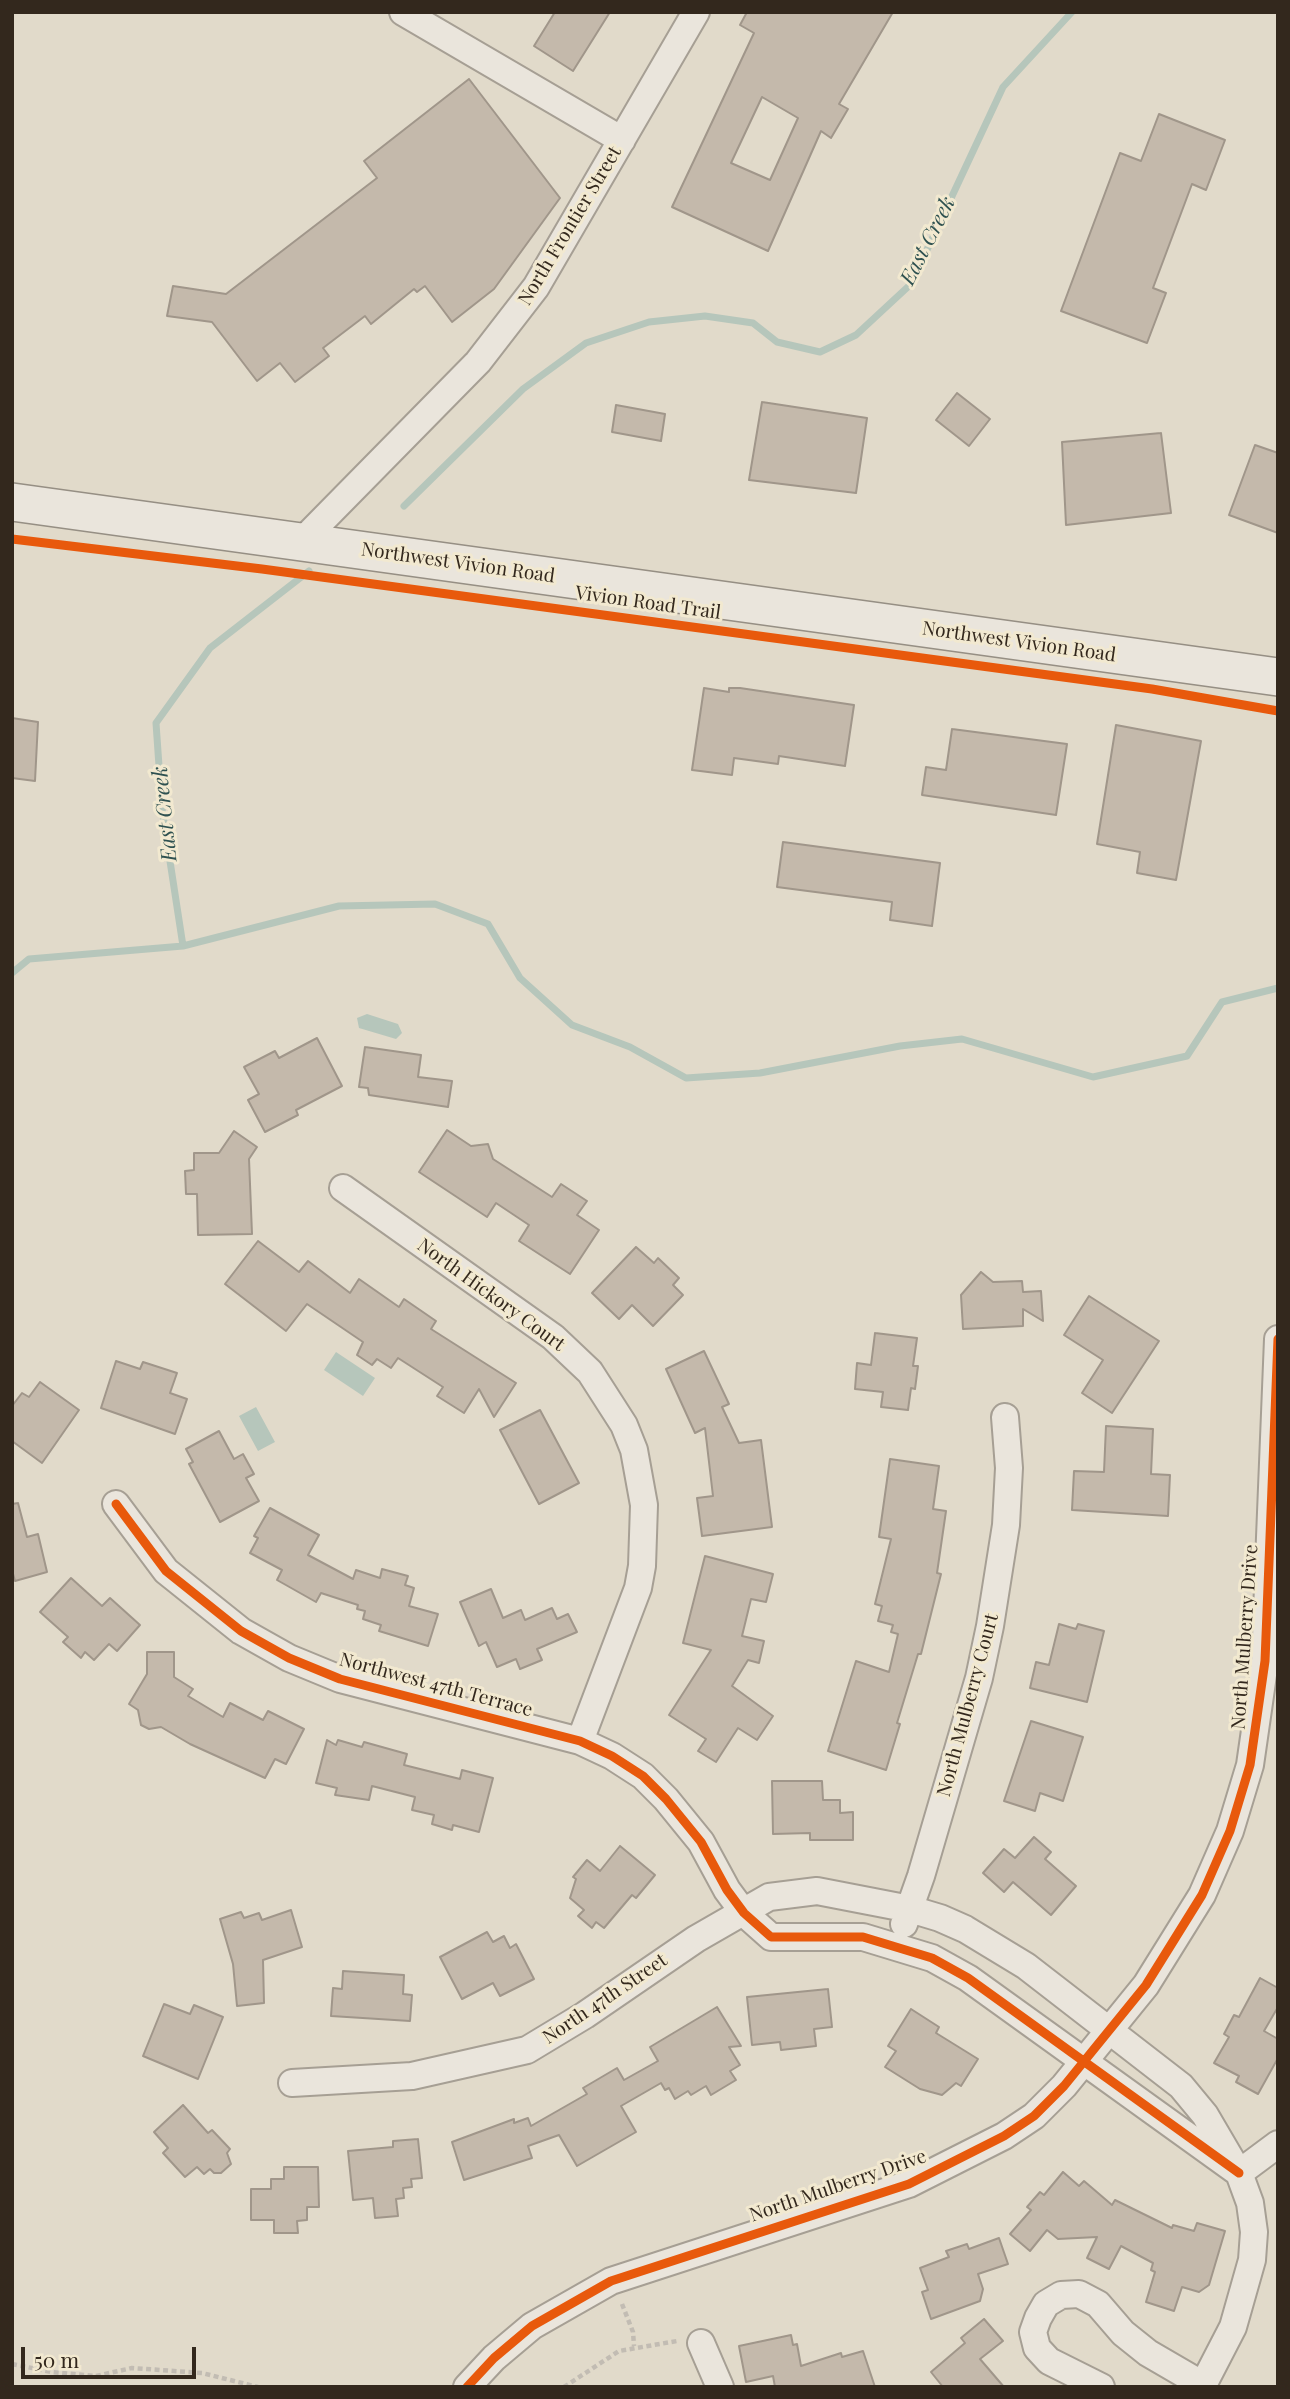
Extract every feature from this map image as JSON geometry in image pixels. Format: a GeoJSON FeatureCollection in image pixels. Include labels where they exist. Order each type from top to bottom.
{"type":"FeatureCollection","features":[{"type":"Feature","properties":{"kind":"main road","name":"Northwest Vivion Road"},"geometry":{"type":"LineString","coordinates":[[12,502],[1278,677]]}},
{"type":"Feature","properties":{"kind":"street"},"geometry":{"type":"LineString","coordinates":[[403,12],[622,140]]}},
{"type":"Feature","properties":{"kind":"street","name":"North Frontier Street"},"geometry":{"type":"LineString","coordinates":[[301,542],[478,362],[536,287],[696,12]]}},
{"type":"Feature","properties":{"kind":"street","name":"North Hickory Court"},"geometry":{"type":"LineString","coordinates":[[343,1188],[553,1337],[590,1372],[624,1425],[634,1450],[644,1505],[642,1566],[638,1588],[580,1741]]}},
{"type":"Feature","properties":{"kind":"street","name":"North Mulberry Drive"},"geometry":{"type":"LineString","coordinates":[[467,2387],[494,2358],[533,2326],[611,2281],[872,2197],[974,2154],[1034,2116],[1083,2063],[1166,1956],[1196,1906],[1230,1831],[1250,1765],[1265,1661],[1278,1339]]}},
{"type":"Feature","properties":{"kind":"street","name":"North Mulberry Court"},"geometry":{"type":"LineString","coordinates":[[895,1945],[910,1909],[979,1678],[993,1614],[1006,1525],[1009,1468],[1005,1417]]}},
{"type":"Feature","properties":{"kind":"street","name":"Northwest 47th Terrace"},"geometry":{"type":"LineString","coordinates":[[116,1504],[146,1549],[196,1598],[241,1631],[289,1658],[340,1679],[580,1741],[612,1756],[643,1776],[666,1799],[701,1842],[727,1889],[744,1913],[771,1937],[863,1937],[932,1958],[968,1978],[1239,2174]]}},
{"type":"Feature","properties":{"kind":"street","name":"North 47th Street"},"geometry":{"type":"LineString","coordinates":[[292,2083],[412,2076],[527,2050],[585,2015],[696,1939],[769,1897],[817,1891],[910,1909],[965,1929],[997,1948],[1109,2029],[1181,2086],[1205,2115],[1239,2174],[1250,2203],[1254,2232],[1252,2260],[1233,2326],[1202,2386]]}},
{"type":"Feature","properties":{"kind":"street"},"geometry":{"type":"LineString","coordinates":[[1239,2174],[1278,2144]]}},
{"type":"Feature","properties":{"kind":"street"},"geometry":{"type":"LineString","coordinates":[[1101,2387],[1049,2361],[1037,2348],[1033,2332],[1038,2318],[1046,2304],[1061,2295],[1079,2294],[1098,2304],[1123,2333],[1148,2353],[1202,2386]]}},
{"type":"Feature","properties":{"kind":"street"},"geometry":{"type":"LineString","coordinates":[[701,2343],[720,2387]]}},
{"type":"Feature","properties":{"kind":"path"},"geometry":{"type":"LineString","coordinates":[[622,2304],[633,2332],[634,2346]]}},
{"type":"Feature","properties":{"kind":"path"},"geometry":{"type":"LineString","coordinates":[[565,2387],[619,2351],[634,2346],[697,2338],[701,2343]]}},
{"type":"Feature","properties":{"kind":"path"},"geometry":{"type":"LineString","coordinates":[[12,2364],[51,2372],[96,2376],[132,2368],[202,2373],[258,2387]]}},
{"type":"Feature","properties":{"kind":"shaded area"},"geometry":{"type":"Polygon","coordinates":[[[367,1014],[398,1024],[402,1033],[396,1039],[359,1028],[357,1018],[367,1014]]]}},
{"type":"Feature","properties":{"kind":"shaded area"},"geometry":{"type":"Polygon","coordinates":[[[336,1352],[375,1378],[363,1396],[324,1370],[336,1352]]]}},
{"type":"Feature","properties":{"kind":"shaded area"},"geometry":{"type":"Polygon","coordinates":[[[256,1407],[275,1442],[258,1451],[239,1416],[256,1407]]]}},
{"type":"Feature","properties":{"kind":"building"},"geometry":{"type":"Polygon","coordinates":[[[555,12],[610,12],[573,71],[534,46],[555,12]]]}},
{"type":"Feature","properties":{"kind":"building"},"geometry":{"type":"Polygon","coordinates":[[[747,12],[893,12],[839,104],[848,109],[831,138],[821,131],[768,251],[672,207],[754,33],[740,25],[747,12]],[[762,97],[731,163],[770,180],[798,118],[762,97]]]}},
{"type":"Feature","properties":{"kind":"building"},"geometry":{"type":"Polygon","coordinates":[[[469,79],[560,198],[494,289],[452,322],[425,286],[417,292],[414,289],[371,324],[365,316],[323,348],[329,356],[295,382],[280,363],[257,381],[212,322],[167,316],[173,286],[226,294],[377,178],[364,161],[469,79]]]}},
{"type":"Feature","properties":{"kind":"building"},"geometry":{"type":"Polygon","coordinates":[[[1159,114],[1225,140],[1206,190],[1192,184],[1153,288],[1166,293],[1147,343],[1061,311],[1120,153],[1141,161],[1159,114]]]}},
{"type":"Feature","properties":{"kind":"building"},"geometry":{"type":"Polygon","coordinates":[[[957,393],[990,419],[969,446],[936,420],[957,393]]]}},
{"type":"Feature","properties":{"kind":"building"},"geometry":{"type":"Polygon","coordinates":[[[762,402],[867,418],[856,493],[749,480],[762,402]]]}},
{"type":"Feature","properties":{"kind":"building"},"geometry":{"type":"Polygon","coordinates":[[[616,405],[665,414],[661,441],[612,432],[616,405]]]}},
{"type":"Feature","properties":{"kind":"building"},"geometry":{"type":"Polygon","coordinates":[[[1161,433],[1171,513],[1066,525],[1062,442],[1161,433]]]}},
{"type":"Feature","properties":{"kind":"building"},"geometry":{"type":"Polygon","coordinates":[[[1255,445],[1278,453],[1278,533],[1229,515],[1255,445]]]}},
{"type":"Feature","properties":{"kind":"building"},"geometry":{"type":"Polygon","coordinates":[[[704,688],[729,692],[729,688],[740,688],[854,705],[845,766],[779,756],[778,764],[734,758],[732,775],[692,770],[704,688]]]}},
{"type":"Feature","properties":{"kind":"building"},"geometry":{"type":"Polygon","coordinates":[[[12,718],[38,722],[35,781],[12,778],[12,718]]]}},
{"type":"Feature","properties":{"kind":"building"},"geometry":{"type":"Polygon","coordinates":[[[1116,725],[1201,741],[1176,880],[1137,873],[1140,852],[1097,844],[1116,725]]]}},
{"type":"Feature","properties":{"kind":"building"},"geometry":{"type":"Polygon","coordinates":[[[952,729],[1067,744],[1056,815],[922,795],[926,767],[946,770],[952,729]]]}},
{"type":"Feature","properties":{"kind":"building"},"geometry":{"type":"Polygon","coordinates":[[[783,842],[940,863],[932,926],[890,920],[892,902],[777,887],[783,842]]]}},
{"type":"Feature","properties":{"kind":"building"},"geometry":{"type":"Polygon","coordinates":[[[317,1038],[342,1086],[296,1110],[298,1115],[265,1132],[248,1100],[259,1094],[244,1067],[275,1051],[279,1058],[317,1038]]]}},
{"type":"Feature","properties":{"kind":"building"},"geometry":{"type":"Polygon","coordinates":[[[365,1047],[421,1055],[418,1077],[452,1081],[448,1107],[369,1095],[368,1088],[359,1087],[365,1047]]]}},
{"type":"Feature","properties":{"kind":"building"},"geometry":{"type":"Polygon","coordinates":[[[447,1130],[471,1146],[488,1144],[493,1159],[552,1197],[561,1184],[587,1201],[577,1215],[599,1230],[570,1274],[519,1241],[529,1225],[496,1203],[487,1217],[419,1172],[447,1130]]]}},
{"type":"Feature","properties":{"kind":"building"},"geometry":{"type":"Polygon","coordinates":[[[234,1131],[257,1147],[249,1159],[252,1234],[198,1235],[197,1194],[186,1194],[185,1171],[194,1170],[194,1153],[219,1153],[234,1131]]]}},
{"type":"Feature","properties":{"kind":"building"},"geometry":{"type":"Polygon","coordinates":[[[258,1241],[299,1272],[308,1261],[350,1293],[359,1279],[399,1307],[404,1299],[436,1321],[431,1329],[516,1383],[494,1417],[479,1389],[464,1413],[437,1396],[443,1387],[398,1358],[391,1368],[377,1359],[372,1365],[357,1355],[363,1342],[307,1304],[286,1331],[225,1284],[258,1241]]]}},
{"type":"Feature","properties":{"kind":"building"},"geometry":{"type":"Polygon","coordinates":[[[636,1247],[654,1263],[658,1258],[679,1278],[673,1285],[683,1295],[653,1326],[632,1305],[619,1319],[592,1293],[636,1247]]]}},
{"type":"Feature","properties":{"kind":"building"},"geometry":{"type":"Polygon","coordinates":[[[981,1272],[993,1282],[1022,1281],[1023,1292],[1041,1291],[1043,1321],[1023,1309],[1023,1326],[963,1329],[961,1295],[981,1272]]]}},
{"type":"Feature","properties":{"kind":"building"},"geometry":{"type":"Polygon","coordinates":[[[1089,1296],[1159,1341],[1112,1413],[1082,1393],[1103,1360],[1064,1335],[1089,1296]]]}},
{"type":"Feature","properties":{"kind":"building"},"geometry":{"type":"Polygon","coordinates":[[[875,1333],[917,1338],[913,1366],[918,1366],[915,1389],[911,1388],[908,1410],[881,1407],[883,1392],[855,1389],[857,1363],[871,1365],[875,1333]]]}},
{"type":"Feature","properties":{"kind":"building"},"geometry":{"type":"Polygon","coordinates":[[[704,1351],[729,1404],[722,1407],[739,1443],[761,1440],[772,1527],[702,1536],[697,1498],[713,1496],[705,1428],[695,1433],[666,1369],[704,1351]]]}},
{"type":"Feature","properties":{"kind":"building"},"geometry":{"type":"Polygon","coordinates":[[[116,1361],[140,1369],[143,1362],[177,1373],[170,1393],[187,1399],[175,1434],[101,1408],[116,1361]]]}},
{"type":"Feature","properties":{"kind":"building"},"geometry":{"type":"Polygon","coordinates":[[[40,1382],[79,1410],[42,1463],[12,1441],[12,1406],[22,1393],[29,1397],[40,1382]]]}},
{"type":"Feature","properties":{"kind":"building"},"geometry":{"type":"Polygon","coordinates":[[[540,1410],[579,1483],[539,1504],[500,1430],[540,1410]]]}},
{"type":"Feature","properties":{"kind":"building"},"geometry":{"type":"Polygon","coordinates":[[[1106,1426],[1153,1429],[1151,1474],[1170,1475],[1168,1516],[1072,1510],[1074,1471],[1104,1472],[1106,1426]]]}},
{"type":"Feature","properties":{"kind":"building"},"geometry":{"type":"Polygon","coordinates":[[[219,1431],[234,1459],[243,1454],[254,1474],[246,1478],[259,1501],[220,1522],[189,1464],[193,1462],[186,1449],[219,1431]]]}},
{"type":"Feature","properties":{"kind":"building"},"geometry":{"type":"Polygon","coordinates":[[[890,1459],[939,1466],[933,1509],[946,1511],[937,1573],[941,1574],[921,1654],[918,1654],[897,1723],[900,1724],[886,1770],[828,1751],[856,1661],[889,1672],[898,1634],[891,1632],[893,1625],[878,1621],[882,1606],[875,1604],[891,1539],[879,1537],[890,1459]]]}},
{"type":"Feature","properties":{"kind":"building"},"geometry":{"type":"Polygon","coordinates":[[[18,1503],[27,1537],[38,1534],[47,1572],[15,1581],[12,1570],[12,1504],[18,1503]]]}},
{"type":"Feature","properties":{"kind":"building"},"geometry":{"type":"Polygon","coordinates":[[[270,1508],[319,1535],[308,1555],[353,1579],[356,1570],[380,1578],[382,1569],[408,1576],[405,1585],[414,1588],[409,1606],[438,1614],[428,1646],[379,1631],[381,1625],[363,1619],[365,1611],[357,1609],[358,1605],[321,1593],[316,1602],[277,1580],[282,1570],[250,1553],[258,1538],[254,1536],[270,1508]]]}},
{"type":"Feature","properties":{"kind":"building"},"geometry":{"type":"Polygon","coordinates":[[[705,1556],[773,1574],[766,1602],[751,1599],[742,1636],[764,1641],[759,1663],[748,1660],[732,1686],[773,1716],[757,1740],[738,1728],[716,1762],[698,1751],[706,1739],[669,1715],[711,1650],[683,1643],[705,1556]]]}},
{"type":"Feature","properties":{"kind":"building"},"geometry":{"type":"Polygon","coordinates":[[[71,1578],[102,1606],[110,1598],[140,1625],[117,1651],[109,1644],[94,1660],[85,1652],[81,1658],[63,1642],[68,1637],[40,1612],[71,1578]]]}},
{"type":"Feature","properties":{"kind":"building"},"geometry":{"type":"Polygon","coordinates":[[[491,1589],[503,1618],[521,1610],[525,1620],[552,1608],[557,1619],[568,1614],[577,1632],[537,1649],[542,1660],[520,1669],[516,1659],[497,1667],[486,1642],[479,1646],[460,1602],[491,1589]]]}},
{"type":"Feature","properties":{"kind":"building"},"geometry":{"type":"Polygon","coordinates":[[[1059,1624],[1076,1629],[1078,1624],[1104,1631],[1087,1702],[1030,1688],[1036,1662],[1049,1665],[1059,1624]]]}},
{"type":"Feature","properties":{"kind":"building"},"geometry":{"type":"Polygon","coordinates":[[[147,1652],[174,1652],[174,1677],[193,1689],[188,1696],[223,1717],[230,1703],[263,1720],[268,1711],[304,1729],[286,1764],[275,1759],[265,1778],[190,1744],[161,1727],[149,1729],[141,1725],[138,1710],[129,1704],[147,1674],[147,1652]]]}},
{"type":"Feature","properties":{"kind":"building"},"geometry":{"type":"Polygon","coordinates":[[[1031,1721],[1083,1737],[1063,1801],[1040,1793],[1035,1811],[1004,1801],[1031,1721]]]}},
{"type":"Feature","properties":{"kind":"building"},"geometry":{"type":"Polygon","coordinates":[[[327,1740],[336,1745],[338,1740],[362,1747],[364,1742],[407,1754],[404,1765],[460,1779],[462,1770],[493,1778],[479,1832],[453,1825],[452,1830],[432,1824],[434,1815],[412,1810],[415,1797],[372,1786],[369,1800],[335,1795],[337,1788],[316,1783],[327,1740]]]}},
{"type":"Feature","properties":{"kind":"building"},"geometry":{"type":"Polygon","coordinates":[[[772,1781],[822,1781],[823,1800],[840,1800],[840,1813],[853,1812],[853,1840],[810,1840],[810,1833],[773,1834],[772,1781]]]}},
{"type":"Feature","properties":{"kind":"building"},"geometry":{"type":"Polygon","coordinates":[[[1034,1837],[1051,1852],[1045,1859],[1076,1886],[1051,1915],[1013,1882],[1004,1892],[983,1873],[1004,1849],[1015,1858],[1034,1837]]]}},
{"type":"Feature","properties":{"kind":"building"},"geometry":{"type":"Polygon","coordinates":[[[620,1846],[655,1875],[636,1898],[632,1895],[604,1928],[596,1922],[592,1928],[578,1916],[584,1910],[570,1898],[576,1879],[573,1877],[587,1860],[600,1871],[620,1846]]]}},
{"type":"Feature","properties":{"kind":"building"},"geometry":{"type":"Polygon","coordinates":[[[291,1910],[302,1947],[263,1960],[264,2003],[237,2006],[233,1964],[220,1919],[241,1912],[244,1918],[259,1913],[262,1920],[291,1910]]]}},
{"type":"Feature","properties":{"kind":"building"},"geometry":{"type":"Polygon","coordinates":[[[487,1932],[493,1942],[504,1936],[510,1948],[516,1944],[534,1979],[500,1996],[493,1983],[462,1999],[440,1957],[487,1932]]]}},
{"type":"Feature","properties":{"kind":"building"},"geometry":{"type":"Polygon","coordinates":[[[343,1971],[404,1975],[403,1994],[412,1995],[410,2021],[331,2016],[333,1988],[342,1989],[343,1971]]]}},
{"type":"Feature","properties":{"kind":"building"},"geometry":{"type":"Polygon","coordinates":[[[1260,1978],[1278,1988],[1278,2007],[1264,2031],[1278,2039],[1278,2058],[1258,2094],[1236,2082],[1239,2076],[1214,2063],[1229,2037],[1224,2034],[1234,2015],[1239,2017],[1260,1978]]]}},
{"type":"Feature","properties":{"kind":"building"},"geometry":{"type":"Polygon","coordinates":[[[828,1989],[832,2027],[814,2029],[816,2046],[781,2050],[780,2042],[752,2045],[747,1997],[828,1989]]]}},
{"type":"Feature","properties":{"kind":"building"},"geometry":{"type":"Polygon","coordinates":[[[164,2004],[190,2014],[194,2005],[223,2017],[198,2079],[143,2056],[164,2004]]]}},
{"type":"Feature","properties":{"kind":"building"},"geometry":{"type":"Polygon","coordinates":[[[717,2007],[741,2046],[729,2047],[740,2065],[730,2071],[736,2080],[711,2095],[706,2086],[691,2095],[688,2091],[675,2099],[669,2088],[665,2090],[661,2083],[621,2106],[636,2132],[577,2166],[559,2135],[528,2146],[532,2158],[464,2180],[452,2142],[514,2119],[514,2123],[528,2118],[531,2126],[587,2094],[583,2088],[617,2068],[624,2080],[658,2061],[650,2047],[717,2007]]]}},
{"type":"Feature","properties":{"kind":"building"},"geometry":{"type":"Polygon","coordinates":[[[911,2009],[939,2027],[936,2033],[978,2059],[961,2086],[956,2083],[942,2095],[920,2089],[885,2067],[896,2051],[888,2046],[911,2009]]]}},
{"type":"Feature","properties":{"kind":"building"},"geometry":{"type":"Polygon","coordinates":[[[183,2105],[208,2133],[212,2130],[230,2149],[227,2153],[231,2164],[221,2173],[214,2173],[210,2169],[204,2174],[197,2167],[185,2177],[163,2153],[168,2148],[154,2132],[183,2105]]]}},
{"type":"Feature","properties":{"kind":"building"},"geometry":{"type":"Polygon","coordinates":[[[418,2139],[422,2178],[411,2179],[412,2187],[403,2188],[404,2198],[396,2199],[398,2216],[375,2218],[373,2198],[353,2200],[348,2151],[393,2147],[393,2141],[418,2139]]]}},
{"type":"Feature","properties":{"kind":"building"},"geometry":{"type":"Polygon","coordinates":[[[284,2167],[318,2167],[319,2207],[307,2207],[307,2220],[297,2221],[298,2233],[274,2233],[274,2220],[251,2220],[251,2189],[271,2189],[271,2179],[284,2179],[284,2167]]]}},
{"type":"Feature","properties":{"kind":"building"},"geometry":{"type":"Polygon","coordinates":[[[1063,2172],[1079,2186],[1084,2181],[1112,2205],[1115,2200],[1172,2228],[1173,2225],[1194,2231],[1197,2223],[1225,2231],[1209,2285],[1199,2292],[1182,2287],[1174,2311],[1146,2302],[1155,2272],[1151,2270],[1153,2263],[1121,2246],[1109,2269],[1087,2258],[1097,2237],[1058,2239],[1047,2230],[1030,2251],[1010,2234],[1031,2210],[1027,2207],[1040,2192],[1044,2195],[1063,2172]]]}},
{"type":"Feature","properties":{"kind":"building"},"geometry":{"type":"Polygon","coordinates":[[[999,2238],[1008,2264],[978,2274],[983,2289],[980,2301],[931,2319],[922,2292],[928,2290],[920,2268],[949,2257],[946,2251],[967,2244],[969,2249],[999,2238]]]}},
{"type":"Feature","properties":{"kind":"building"},"geometry":{"type":"Polygon","coordinates":[[[984,2319],[1003,2341],[980,2359],[1004,2387],[943,2387],[931,2372],[965,2343],[961,2338],[984,2319]]]}},
{"type":"Feature","properties":{"kind":"building"},"geometry":{"type":"Polygon","coordinates":[[[791,2335],[793,2345],[797,2344],[801,2366],[841,2353],[842,2357],[863,2351],[875,2387],[775,2387],[773,2376],[746,2382],[739,2346],[791,2335]]]}},
{"type":"Feature","properties":{"kind":"waterway","name":"East Creek"},"geometry":{"type":"LineString","coordinates":[[404,506],[523,389],[586,343],[649,322],[705,316],[753,323],[777,342],[820,352],[856,335],[911,284],[1003,87],[1072,12]]}},
{"type":"Feature","properties":{"kind":"waterway","name":"East Creek"},"geometry":{"type":"LineString","coordinates":[[12,973],[29,959],[183,946],[162,809],[156,723],[210,648],[309,571]]}},
{"type":"Feature","properties":{"kind":"waterway"},"geometry":{"type":"LineString","coordinates":[[183,946],[339,906],[435,904],[488,924],[520,978],[572,1025],[630,1047],[686,1078],[760,1073],[900,1046],[962,1039],[1093,1077],[1187,1056],[1222,1002],[1278,988]]}},
{"type":"Feature","properties":{"kind":"cycle path","name":"Vivion Road Trail"},"geometry":{"type":"LineString","coordinates":[[12,539],[262,569],[1152,689],[1278,711]]}},
{"type":"Feature","properties":{"kind":"cycle path"},"geometry":{"type":"LineString","coordinates":[[467,2387],[494,2358],[532,2326],[611,2281],[909,2184],[1004,2136],[1034,2116],[1064,2086],[1146,1985],[1202,1895],[1230,1831],[1250,1765],[1265,1661],[1278,1339]]}},
{"type":"Feature","properties":{"kind":"cycle path"},"geometry":{"type":"LineString","coordinates":[[116,1504],[166,1571],[241,1631],[289,1658],[340,1679],[580,1741],[612,1756],[643,1776],[666,1799],[701,1842],[727,1890],[744,1913],[771,1937],[863,1937],[932,1958],[968,1978],[1239,2173]]}}]}
